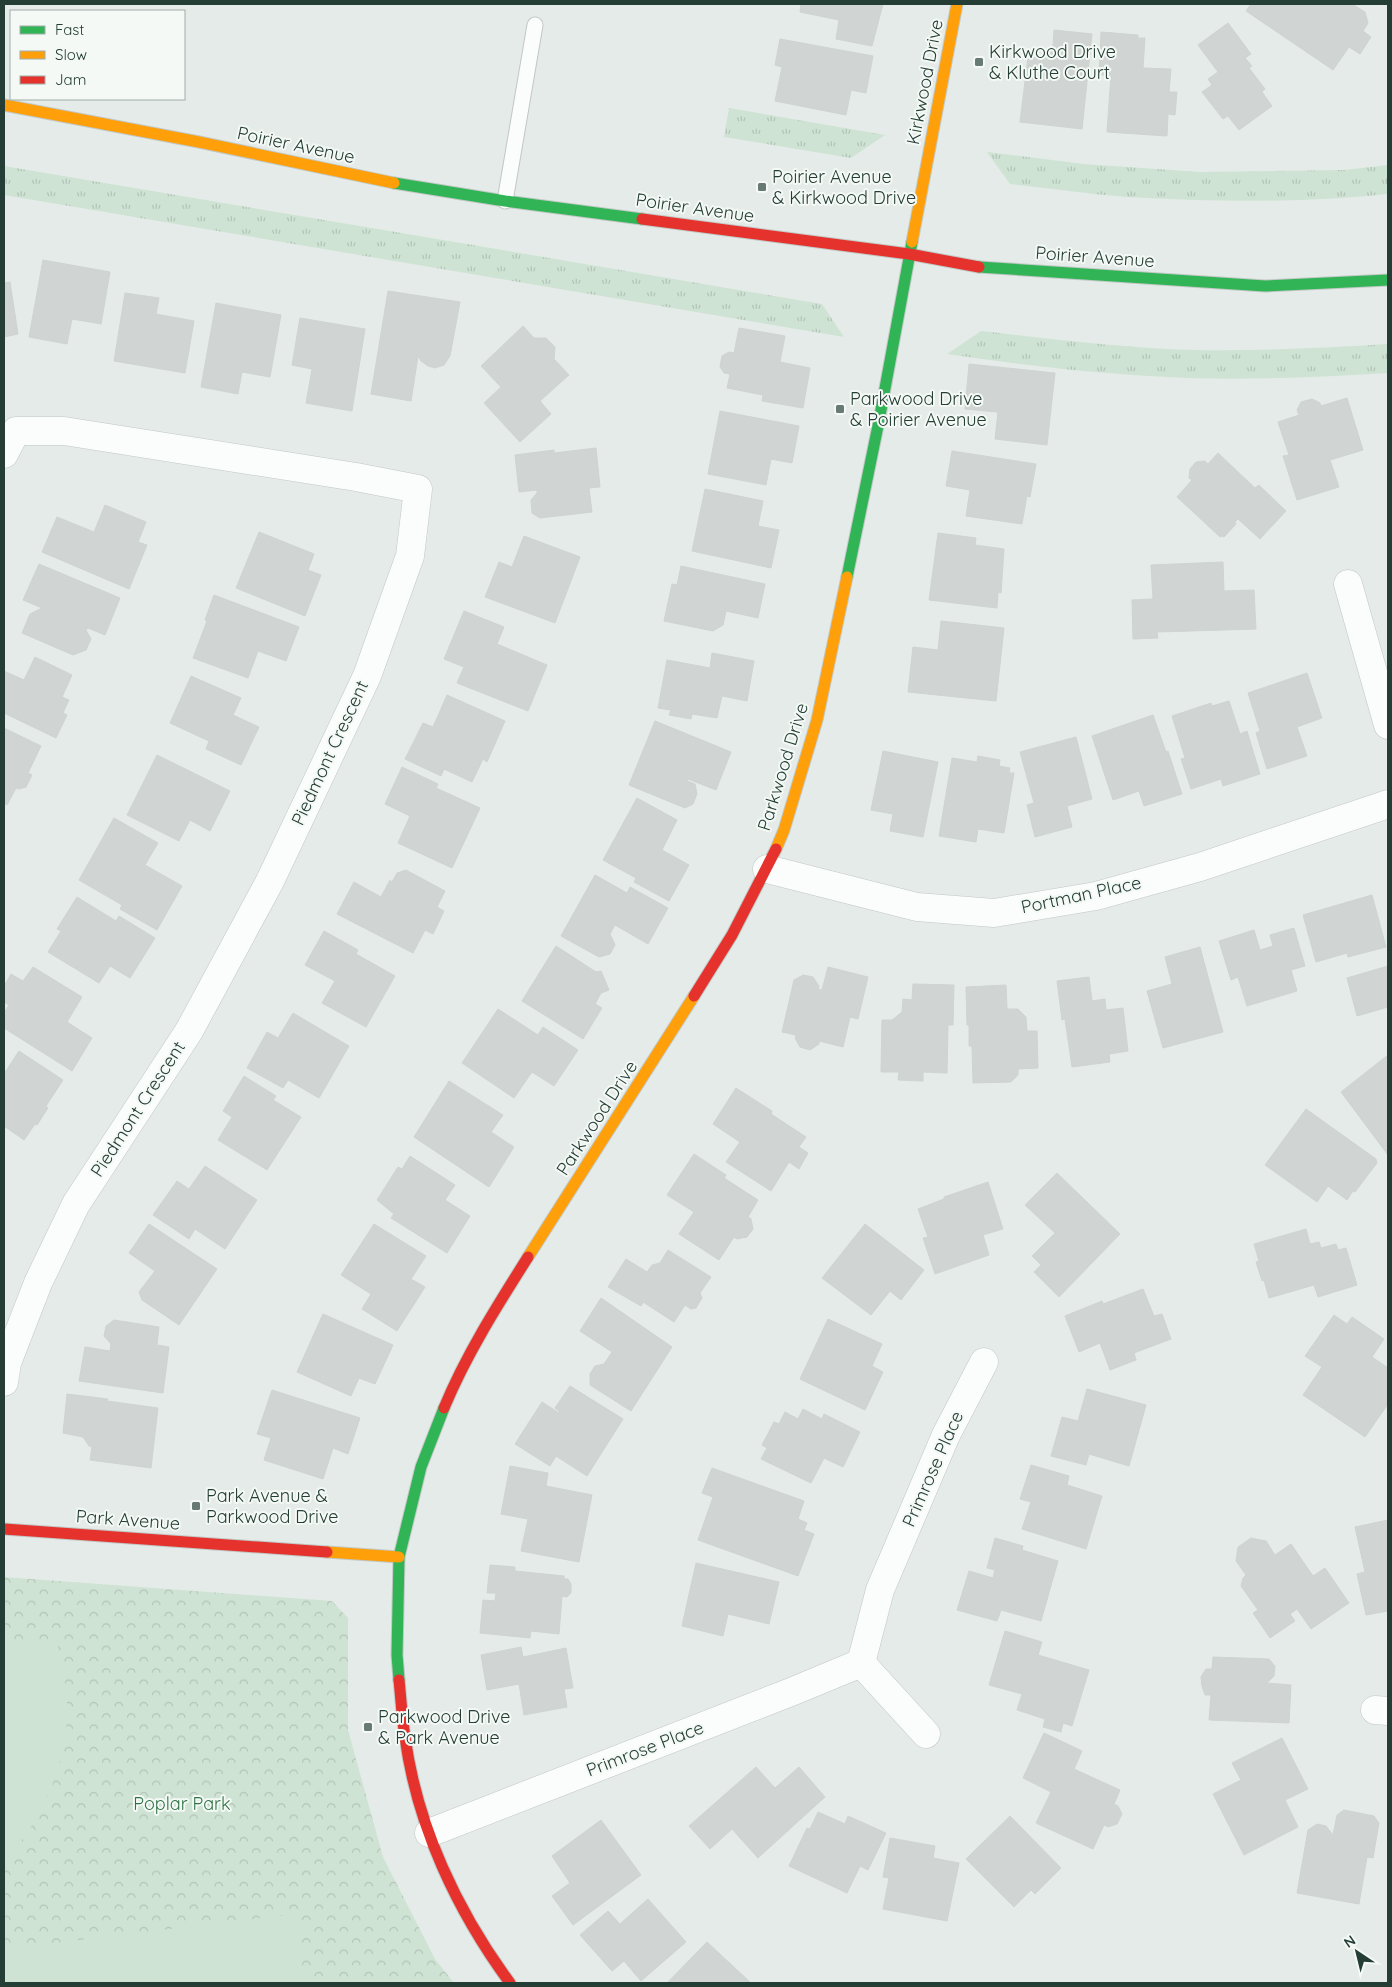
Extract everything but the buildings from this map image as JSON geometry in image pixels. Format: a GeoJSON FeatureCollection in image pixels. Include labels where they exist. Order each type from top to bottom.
{"type":"FeatureCollection","features":[{"type":"Feature","properties":{"kind":"street","name":"Kirkwood Drive"},"geometry":{"type":"LineString","coordinates":[[909,254],[957,4]]}},
{"type":"Feature","properties":{"kind":"street","name":"Poirier Avenue"},"geometry":{"type":"LineString","coordinates":[[4,105],[199,142],[402,185],[505,201],[909,254],[978,267],[1256,285],[1388,280]]}},
{"type":"Feature","properties":{"kind":"street","name":"Parkwood Drive"},"geometry":{"type":"LineString","coordinates":[[510,1983],[490,1956],[467,1918],[447,1879],[429,1833],[415,1786],[405,1738],[397,1655],[398,1557],[421,1467],[452,1389],[492,1312],[654,1062],[732,935],[767,869],[784,830],[817,720],[879,421],[909,254]]}},
{"type":"Feature","properties":{"kind":"street","name":"Piedmont Crescent"},"geometry":{"type":"LineString","coordinates":[[4,454],[16,431],[64,431],[346,475],[418,489],[410,556],[367,676],[270,881],[189,1031],[76,1204],[38,1283],[7,1363],[4,1382]]}},
{"type":"Feature","properties":{"kind":"street"},"geometry":{"type":"LineString","coordinates":[[1348,584],[1388,725]]}},
{"type":"Feature","properties":{"kind":"street","name":"Portman Place"},"geometry":{"type":"LineString","coordinates":[[767,869],[918,906],[994,913],[1096,896],[1182,872],[1388,804]]}},
{"type":"Feature","properties":{"kind":"street","name":"Primrose Place"},"geometry":{"type":"LineString","coordinates":[[429,1833],[861,1663],[880,1590],[946,1435],[984,1362]]}},
{"type":"Feature","properties":{"kind":"street","name":"Park Avenue"},"geometry":{"type":"LineString","coordinates":[[4,1529],[398,1557]]}},
{"type":"Feature","properties":{"kind":"street"},"geometry":{"type":"LineString","coordinates":[[861,1663],[926,1734]]}},
{"type":"Feature","properties":{"kind":"lane"},"geometry":{"type":"LineString","coordinates":[[505,201],[535,25]]}},
{"type":"Feature","properties":{"kind":"green space"},"geometry":{"type":"Polygon","coordinates":[[[729,108],[885,135],[851,158],[724,137],[729,108]]]}},
{"type":"Feature","properties":{"kind":"green space"},"geometry":{"type":"Polygon","coordinates":[[[987,152],[1084,164],[1200,172],[1344,170],[1388,165],[1388,194],[1323,199],[1225,201],[1159,199],[1098,194],[1010,184],[987,152]]]}},
{"type":"Feature","properties":{"kind":"green space"},"geometry":{"type":"Polygon","coordinates":[[[4,166],[822,304],[844,337],[4,195],[4,166]]]}},
{"type":"Feature","properties":{"kind":"green space"},"geometry":{"type":"Polygon","coordinates":[[[981,331],[1114,345],[1195,350],[1292,349],[1388,344],[1388,373],[1288,378],[1188,378],[1127,375],[947,354],[981,331]]]}},
{"type":"Feature","properties":{"kind":"green space","name":"Poplar Park"},"geometry":{"type":"Polygon","coordinates":[[[4,1577],[332,1601],[348,1618],[348,1730],[383,1857],[435,1959],[454,1983],[4,1983],[4,1577]]]}},
{"type":"Feature","properties":{"kind":"green space"},"geometry":{"type":"Polygon","coordinates":[[[4,1642],[57,1642],[64,1672],[67,1703],[63,1746],[51,1788],[31,1827],[4,1861],[4,1642]]]}},
{"type":"Feature","properties":{"kind":"green space"},"geometry":{"type":"Polygon","coordinates":[[[296,1914],[304,1983],[4,1983],[4,1949],[296,1914]]]}},
{"type":"Feature","properties":{"kind":"traffic: fast"},"geometry":{"type":"LineString","coordinates":[[394,183],[505,201],[642,219]]}},
{"type":"Feature","properties":{"kind":"traffic: fast"},"geometry":{"type":"LineString","coordinates":[[847,577],[879,421],[912,242]]}},
{"type":"Feature","properties":{"kind":"traffic: fast"},"geometry":{"type":"LineString","coordinates":[[979,267],[1265,286],[1388,280]]}},
{"type":"Feature","properties":{"kind":"traffic: fast"},"geometry":{"type":"LineString","coordinates":[[399,1680],[397,1655],[399,1557],[421,1467],[444,1408]]}},
{"type":"Feature","properties":{"kind":"traffic: slow"},"geometry":{"type":"LineString","coordinates":[[912,242],[957,4]]}},
{"type":"Feature","properties":{"kind":"traffic: slow"},"geometry":{"type":"LineString","coordinates":[[4,105],[199,142],[394,183]]}},
{"type":"Feature","properties":{"kind":"traffic: slow"},"geometry":{"type":"LineString","coordinates":[[776,849],[784,830],[817,720],[847,577]]}},
{"type":"Feature","properties":{"kind":"traffic: slow"},"geometry":{"type":"LineString","coordinates":[[528,1257],[694,996]]}},
{"type":"Feature","properties":{"kind":"traffic: slow"},"geometry":{"type":"LineString","coordinates":[[327,1552],[399,1557]]}},
{"type":"Feature","properties":{"kind":"traffic: jam"},"geometry":{"type":"LineString","coordinates":[[642,219],[909,254],[979,267]]}},
{"type":"Feature","properties":{"kind":"traffic: jam"},"geometry":{"type":"LineString","coordinates":[[694,996],[732,935],[776,849]]}},
{"type":"Feature","properties":{"kind":"traffic: jam"},"geometry":{"type":"LineString","coordinates":[[444,1408],[472,1350],[528,1257]]}},
{"type":"Feature","properties":{"kind":"traffic: jam"},"geometry":{"type":"LineString","coordinates":[[4,1529],[327,1552]]}},
{"type":"Feature","properties":{"kind":"traffic: jam"},"geometry":{"type":"LineString","coordinates":[[399,1680],[404,1730],[411,1770],[419,1803],[430,1835],[442,1866],[473,1927],[510,1983]]}},
{"type":"Feature","properties":{"kind":"place","name":"Kirkwood Drive & Kluthe Court"},"geometry":{"type":"Point","coordinates":[979,62]}},
{"type":"Feature","properties":{"kind":"place","name":"Poirier Avenue & Kirkwood Drive"},"geometry":{"type":"Point","coordinates":[762,187]}},
{"type":"Feature","properties":{"kind":"place","name":"Parkwood Drive & Poirier Avenue"},"geometry":{"type":"Point","coordinates":[840,409]}},
{"type":"Feature","properties":{"kind":"place","name":"Park Avenue & Parkwood Drive"},"geometry":{"type":"Point","coordinates":[196,1506]}},
{"type":"Feature","properties":{"kind":"place","name":"Parkwood Drive & Park Avenue"},"geometry":{"type":"Point","coordinates":[368,1727]}}]}
